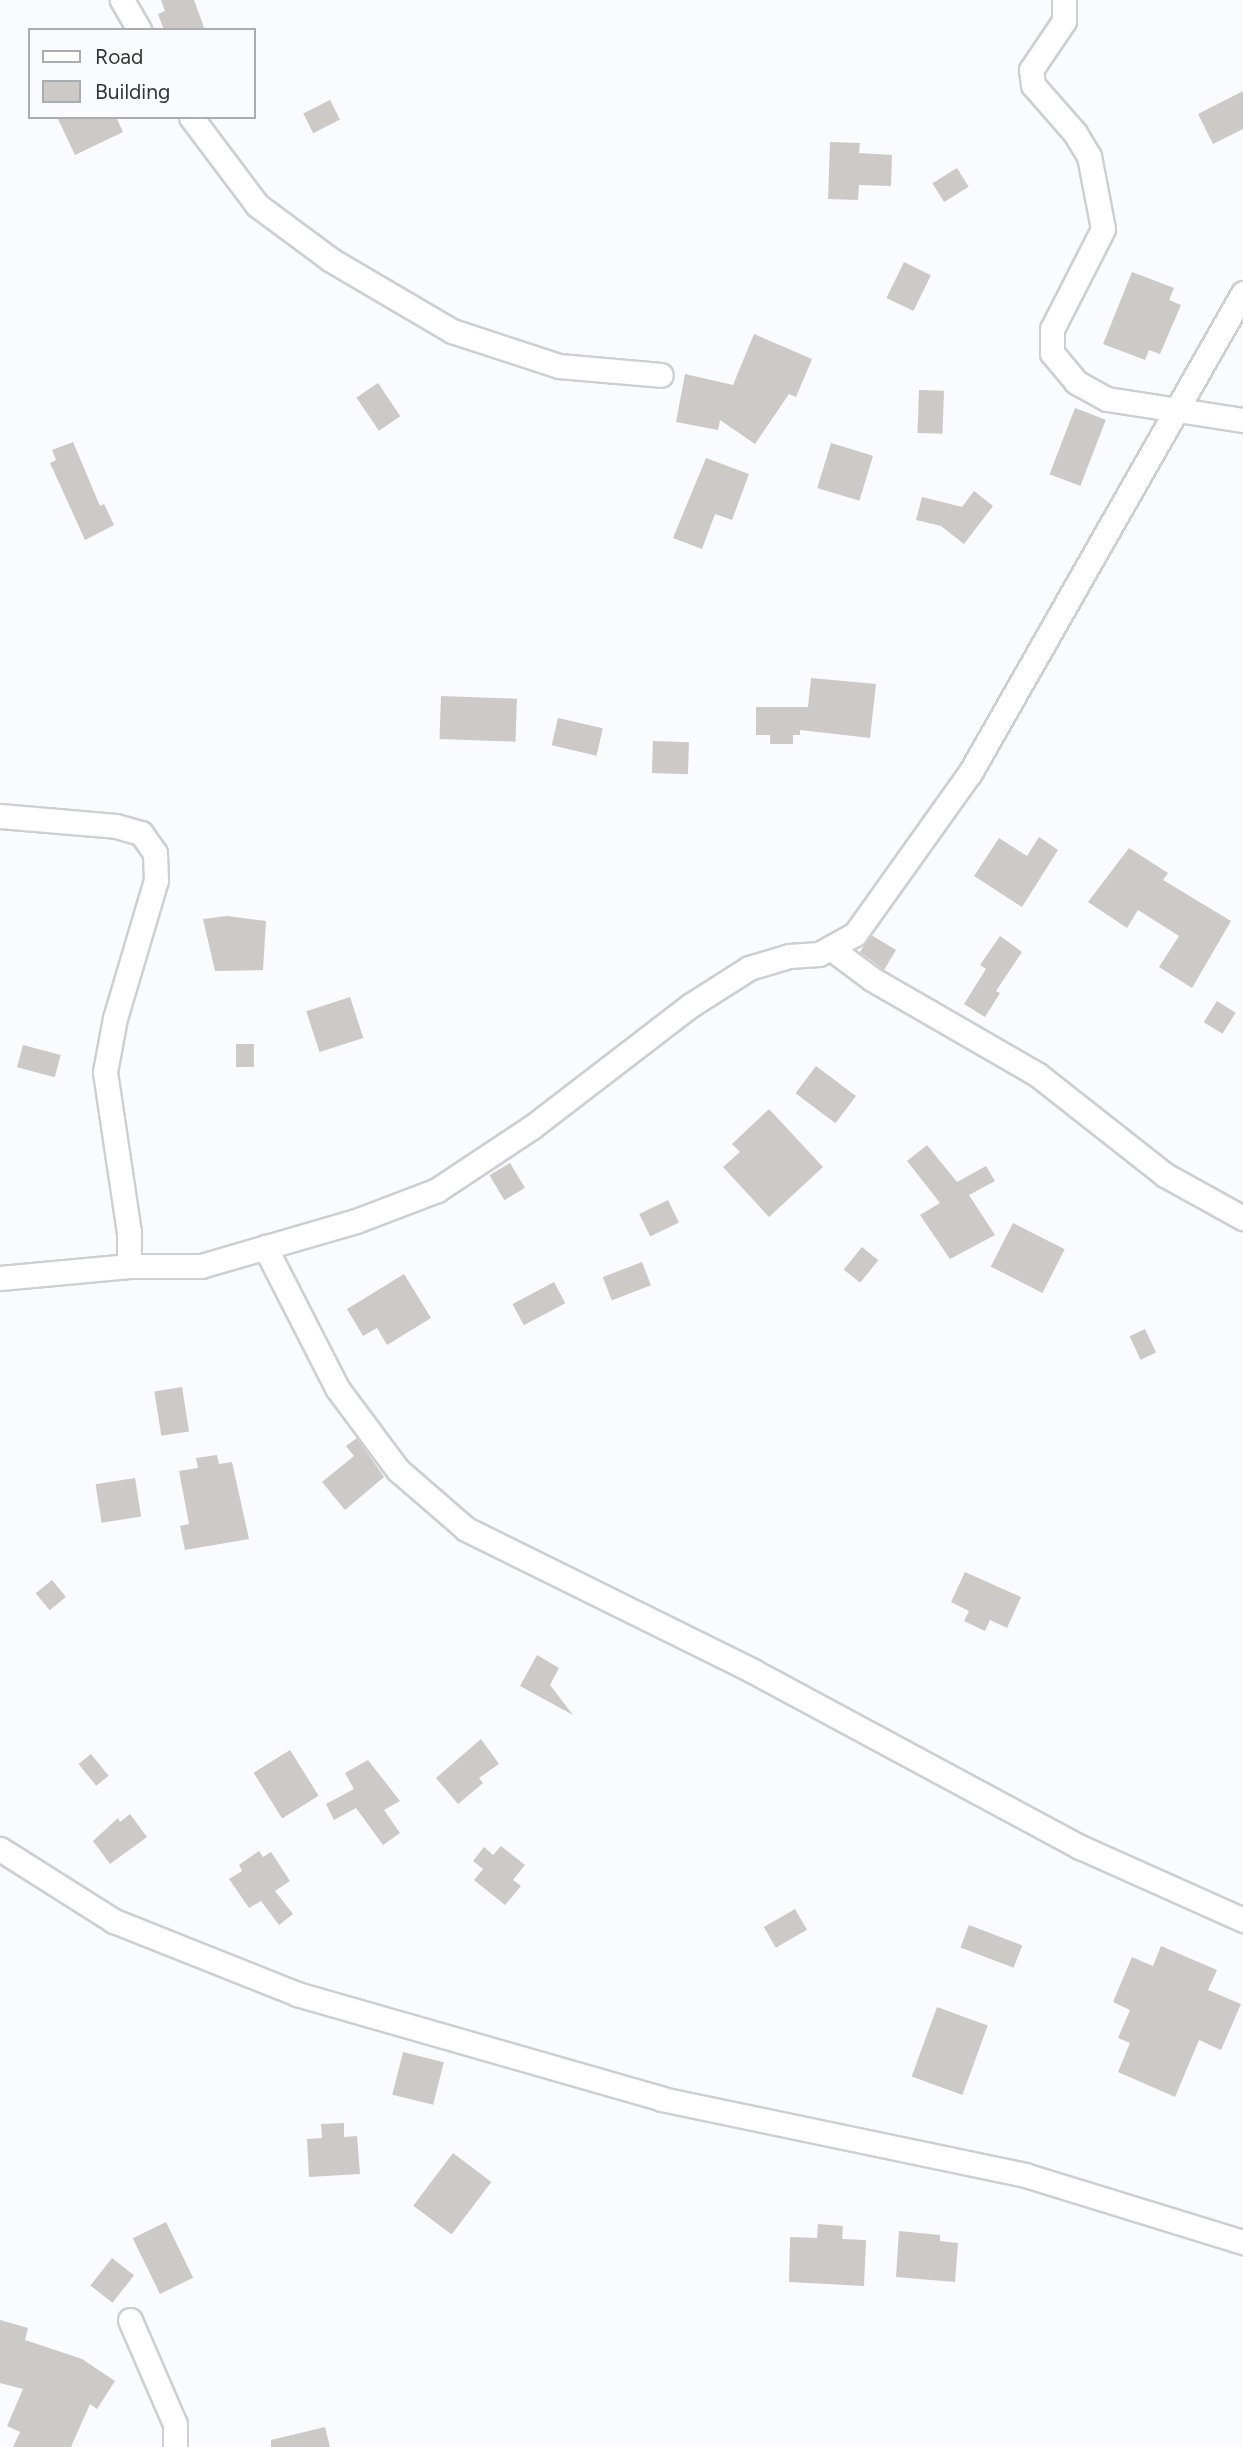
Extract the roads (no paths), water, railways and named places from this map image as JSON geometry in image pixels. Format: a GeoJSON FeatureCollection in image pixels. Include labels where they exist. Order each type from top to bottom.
{"type":"FeatureCollection","features":[{"type":"Feature","properties":{"kind":"street"},"geometry":{"type":"LineString","coordinates":[[122,0],[138,28]]}},
{"type":"Feature","properties":{"kind":"street"},"geometry":{"type":"LineString","coordinates":[[1064,0],[1064,21],[1031,70],[1033,85],[1076,133],[1089,156],[1103,229],[1052,329],[1052,353],[1076,382],[1107,399],[1243,420]]}},
{"type":"Feature","properties":{"kind":"street"},"geometry":{"type":"LineString","coordinates":[[192,119],[257,205],[331,260],[452,331],[559,366],[661,375]]}},
{"type":"Feature","properties":{"kind":"street"},"geometry":{"type":"LineString","coordinates":[[0,1278],[129,1266],[201,1266],[356,1221],[437,1190],[532,1127],[691,1005],[749,968],[832,949],[855,934],[970,774],[1243,293]]}},
{"type":"Feature","properties":{"kind":"street"},"geometry":{"type":"LineString","coordinates":[[0,816],[116,826],[141,833],[155,853],[156,880],[115,1017],[105,1072],[129,1232],[129,1266]]}},
{"type":"Feature","properties":{"kind":"street"},"geometry":{"type":"LineString","coordinates":[[832,949],[872,979],[1038,1075],[1165,1175],[1243,1218]]}},
{"type":"Feature","properties":{"kind":"street"},"geometry":{"type":"LineString","coordinates":[[265,1247],[337,1388],[398,1470],[466,1529],[753,1671],[1080,1847],[1243,1920]]}},
{"type":"Feature","properties":{"kind":"street"},"geometry":{"type":"LineString","coordinates":[[0,1849],[114,1921],[297,1994],[662,2098],[1025,2175],[1243,2242]]}},
{"type":"Feature","properties":{"kind":"street"},"geometry":{"type":"LineString","coordinates":[[130,2320],[175,2424],[175,2447]]}}]}
